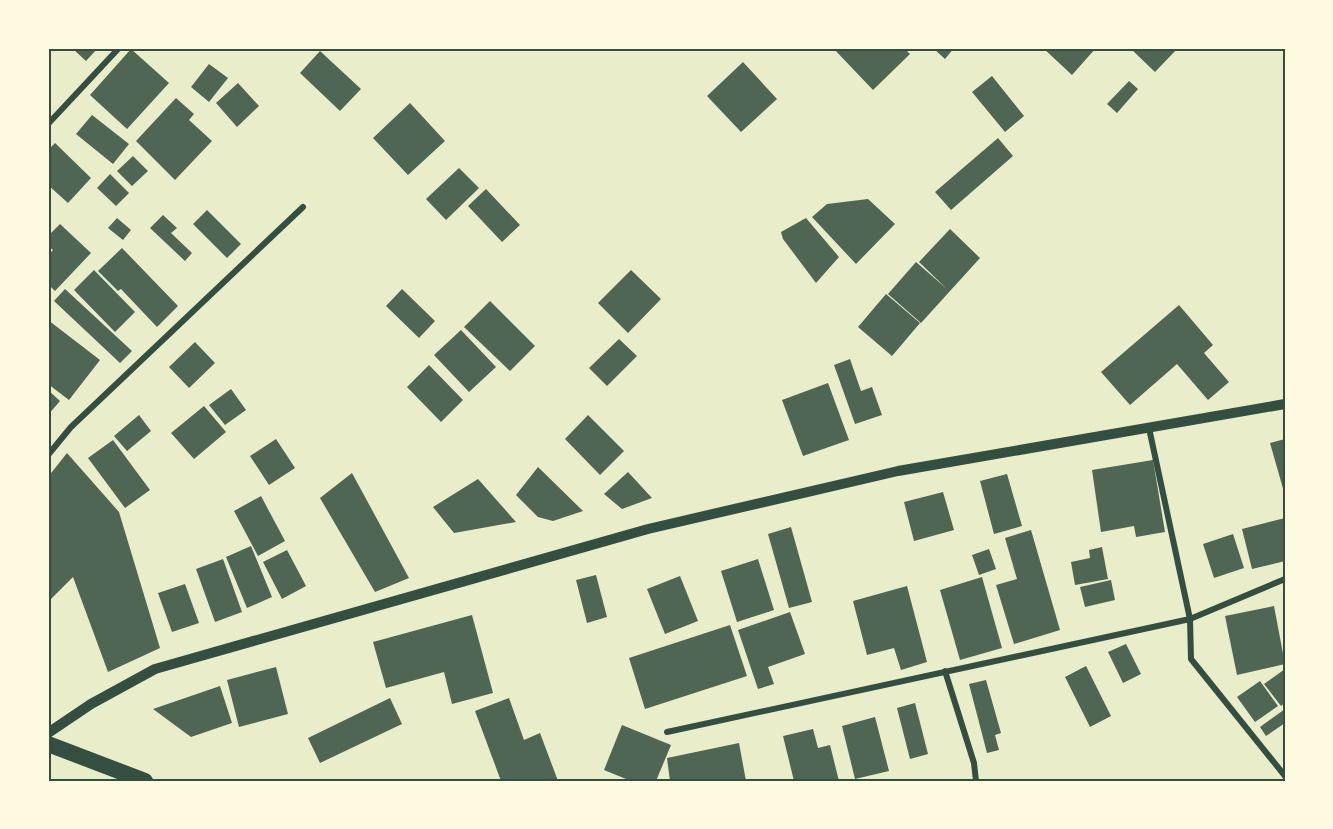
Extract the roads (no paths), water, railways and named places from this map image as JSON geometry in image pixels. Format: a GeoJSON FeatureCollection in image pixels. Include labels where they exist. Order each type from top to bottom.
{"type":"FeatureCollection","features":[{"type":"Feature","properties":{"kind":"highway"},"geometry":{"type":"LineString","coordinates":[[48,744],[145,781]]}},
{"type":"Feature","properties":{"kind":"street"},"geometry":{"type":"LineString","coordinates":[[48,124],[118,48]]}},
{"type":"Feature","properties":{"kind":"street"},"geometry":{"type":"LineString","coordinates":[[48,455],[71,427],[303,207]]}},
{"type":"Feature","properties":{"kind":"street"},"geometry":{"type":"LineString","coordinates":[[48,733],[91,704],[156,669],[648,529],[898,471],[1285,404]]}},
{"type":"Feature","properties":{"kind":"street"},"geometry":{"type":"LineString","coordinates":[[1149,428],[1190,619],[1191,659],[1285,776]]}},
{"type":"Feature","properties":{"kind":"street"},"geometry":{"type":"LineString","coordinates":[[667,732],[1190,619],[1285,579]]}},
{"type":"Feature","properties":{"kind":"street"},"geometry":{"type":"LineString","coordinates":[[945,671],[974,763],[976,781]]}}]}
